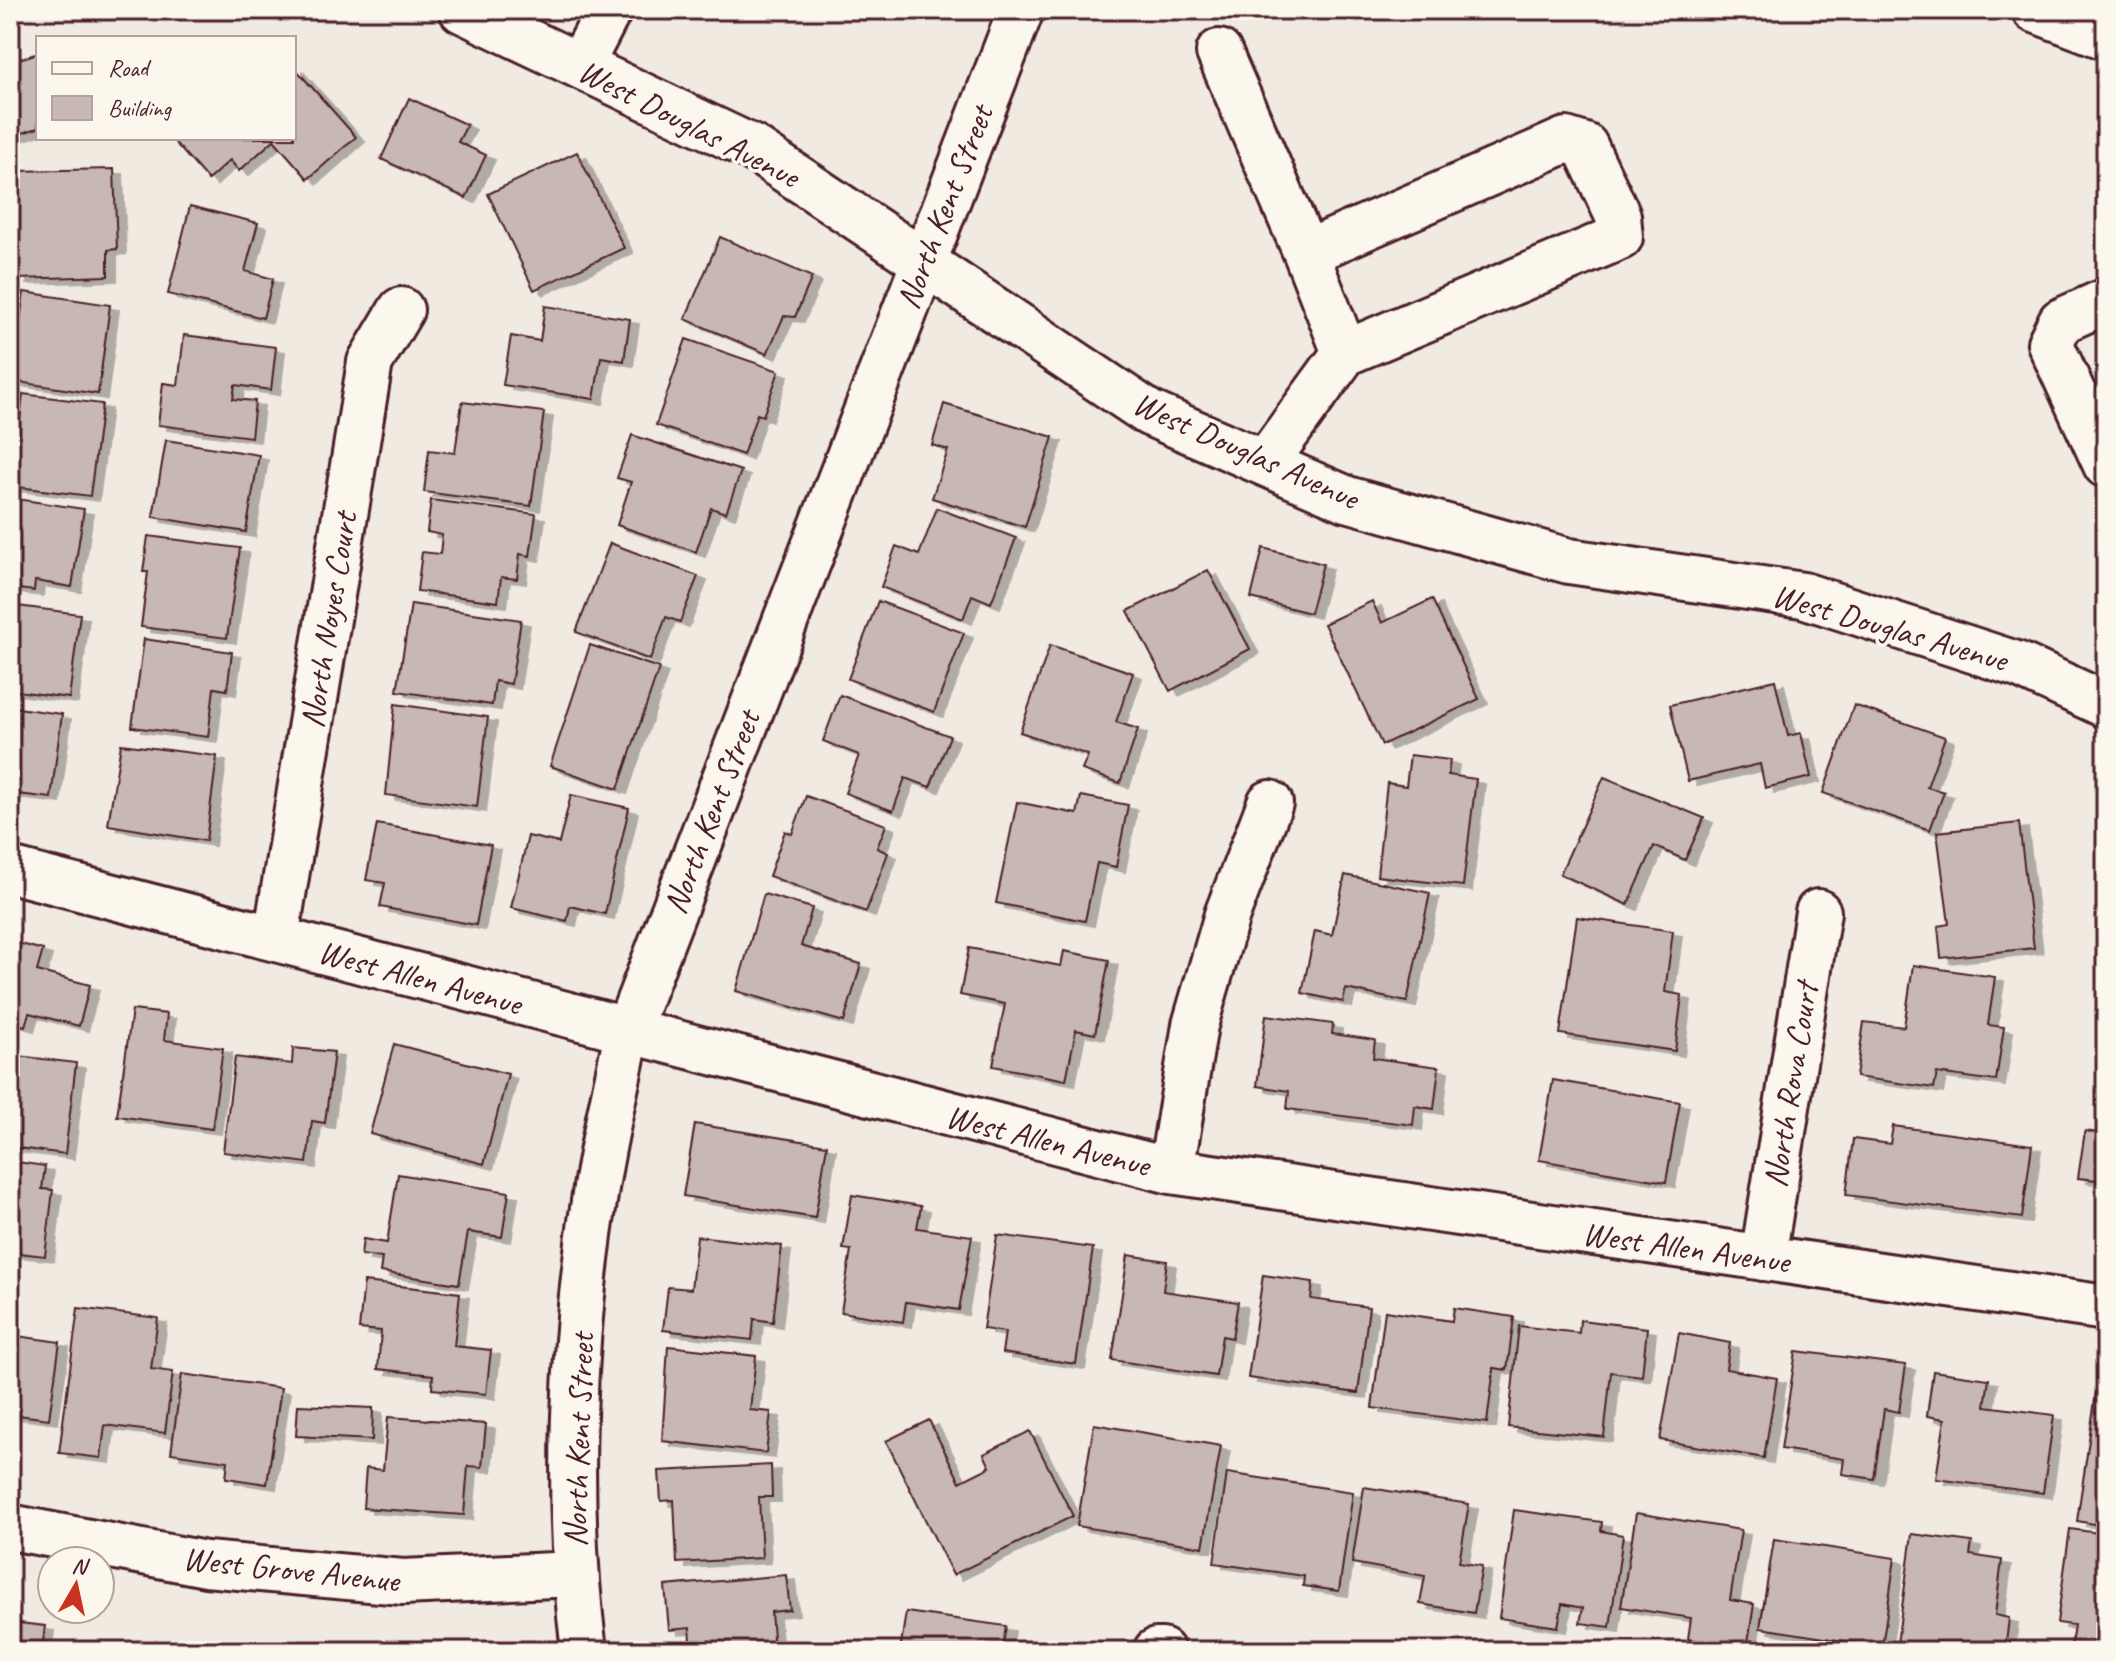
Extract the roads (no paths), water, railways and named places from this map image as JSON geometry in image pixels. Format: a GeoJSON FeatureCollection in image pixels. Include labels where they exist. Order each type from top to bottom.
{"type":"FeatureCollection","features":[{"type":"Feature","properties":{"kind":"street","name":"West Douglas Avenue"},"geometry":{"type":"LineString","coordinates":[[462,10],[753,148],[1149,413],[1347,499],[1569,561],[1803,595],[2019,665],[2106,705]]}},
{"type":"Feature","properties":{"kind":"street"},"geometry":{"type":"LineString","coordinates":[[580,66],[609,10]]}},
{"type":"Feature","properties":{"kind":"street","name":"North Kent Street"},"geometry":{"type":"LineString","coordinates":[[584,1651],[575,1574],[579,1340],[596,1189],[627,1032],[1021,10]]}},
{"type":"Feature","properties":{"kind":"street"},"geometry":{"type":"LineString","coordinates":[[2035,10],[2106,37]]}},
{"type":"Feature","properties":{"kind":"street"},"geometry":{"type":"LineString","coordinates":[[1219,52],[1306,253],[1345,353]]}},
{"type":"Feature","properties":{"kind":"street"},"geometry":{"type":"LineString","coordinates":[[1265,463],[1345,353],[1620,237],[1618,216],[1585,146],[1566,140],[1306,253]]}},
{"type":"Feature","properties":{"kind":"street"},"geometry":{"type":"LineString","coordinates":[[2106,301],[2061,321],[2050,343],[2106,465]]}},
{"type":"Feature","properties":{"kind":"street","name":"North Noyes Court"},"geometry":{"type":"LineString","coordinates":[[276,938],[370,362],[401,310]]}},
{"type":"Feature","properties":{"kind":"street"},"geometry":{"type":"LineString","coordinates":[[1171,1171],[1195,1025],[1227,915],[1270,803]]}},
{"type":"Feature","properties":{"kind":"street","name":"West Allen Avenue"},"geometry":{"type":"LineString","coordinates":[[10,870],[1171,1171],[2106,1308]]}},
{"type":"Feature","properties":{"kind":"street","name":"North Rova Court"},"geometry":{"type":"LineString","coordinates":[[1763,1258],[1818,912]]}},
{"type":"Feature","properties":{"kind":"street","name":"West Grove Avenue"},"geometry":{"type":"LineString","coordinates":[[10,1527],[206,1564],[403,1582],[575,1574]]}}]}
